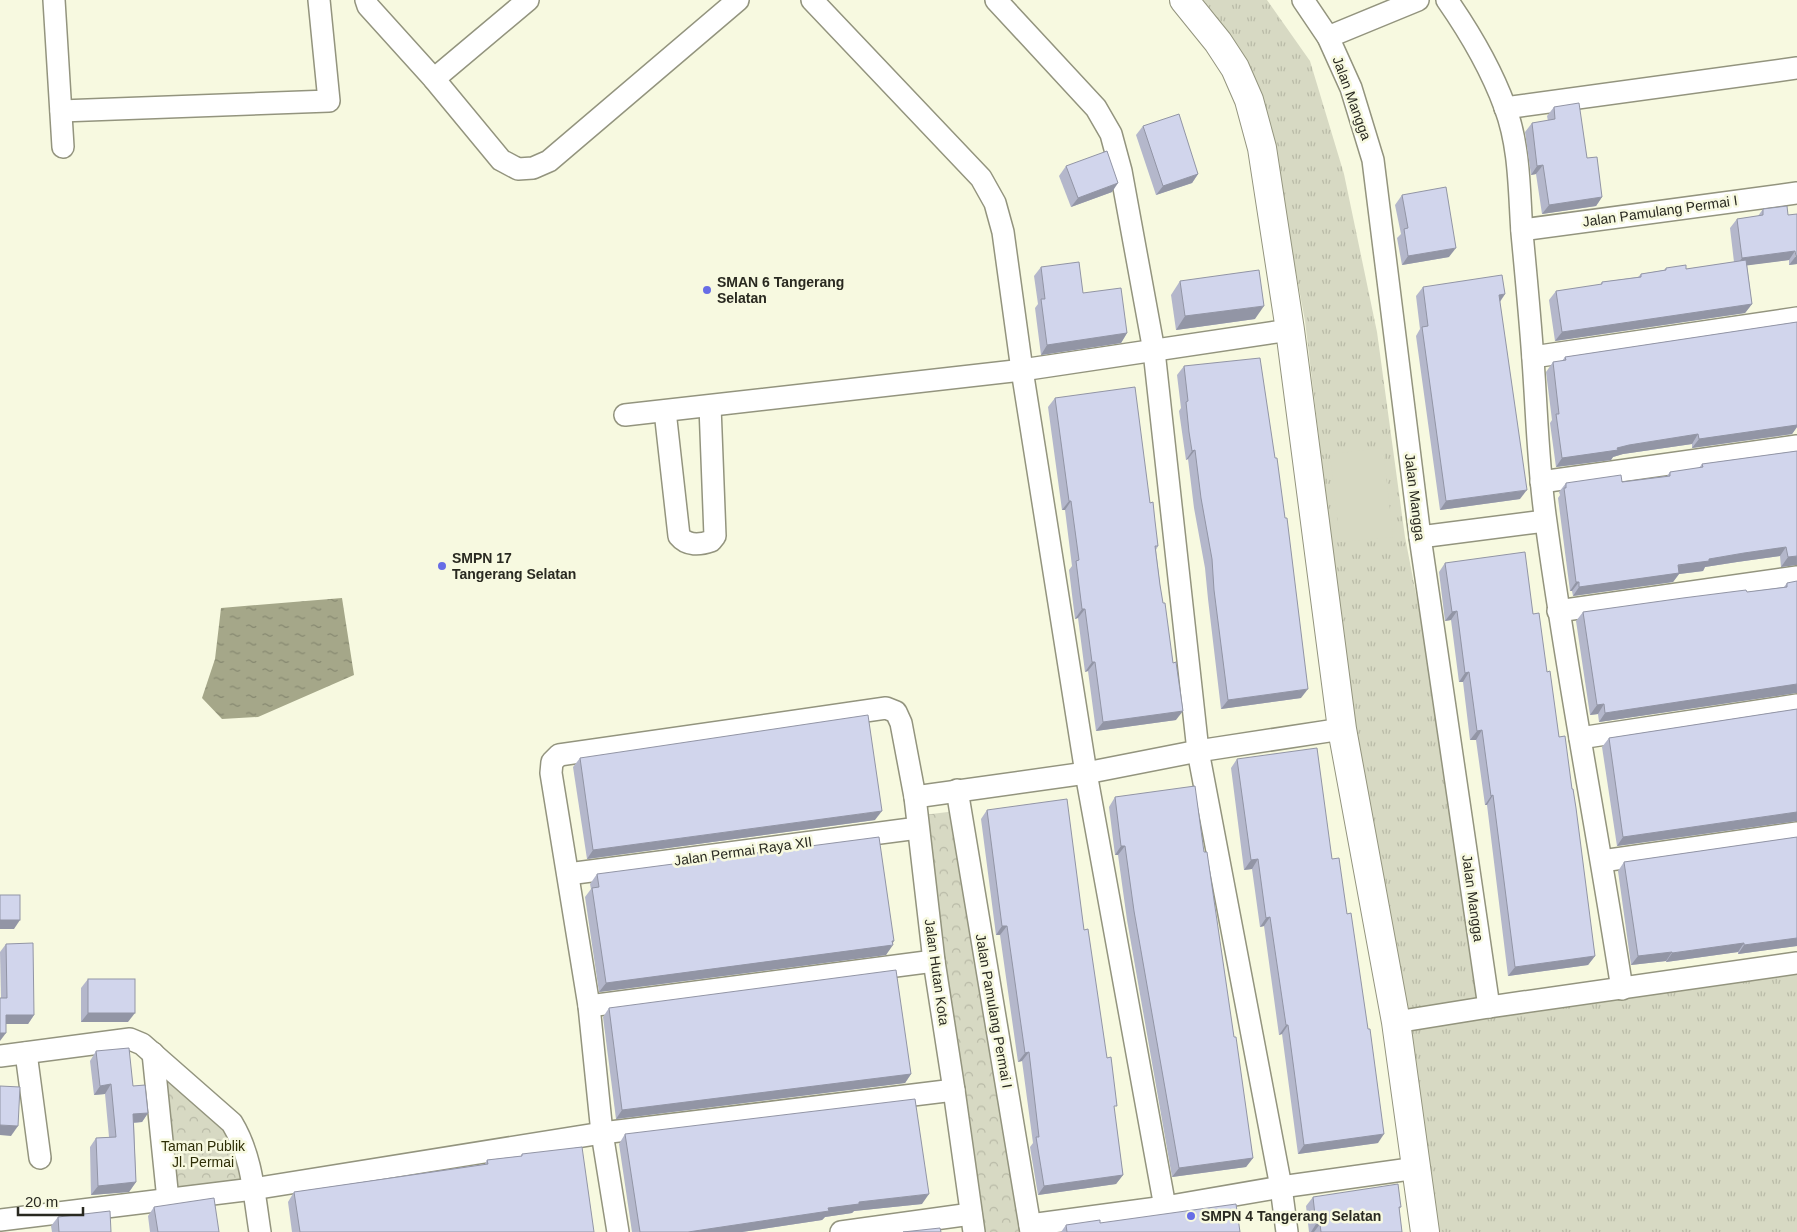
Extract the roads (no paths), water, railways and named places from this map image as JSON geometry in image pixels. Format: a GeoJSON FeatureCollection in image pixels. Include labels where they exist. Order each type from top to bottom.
{"type":"FeatureCollection","features":[{"type":"Feature","properties":{"kind":"street"},"geometry":{"type":"LineString","coordinates":[[54,0],[63,147]]}},
{"type":"Feature","properties":{"kind":"street"},"geometry":{"type":"LineString","coordinates":[[61,111],[329,101],[319,0]]}},
{"type":"Feature","properties":{"kind":"street"},"geometry":{"type":"LineString","coordinates":[[366,0],[368,6],[434,79],[501,160],[518,169],[533,168],[549,161],[738,0]]}},
{"type":"Feature","properties":{"kind":"street"},"geometry":{"type":"LineString","coordinates":[[434,79],[528,0]]}},
{"type":"Feature","properties":{"kind":"street"},"geometry":{"type":"LineString","coordinates":[[812,0],[981,178],[994,203],[1003,232],[1022,370],[1086,773],[1165,1207]]}},
{"type":"Feature","properties":{"kind":"street"},"geometry":{"type":"LineString","coordinates":[[996,0],[1096,108],[1111,134],[1121,171],[1154,351],[1198,751],[1281,1187],[1287,1232]]}},
{"type":"Feature","properties":{"kind":"street"},"geometry":{"type":"LineString","coordinates":[[1184,0],[1222,48],[1235,68],[1249,100],[1262,148],[1290,330],[1342,729],[1396,1022],[1425,1232]]}},
{"type":"Feature","properties":{"kind":"street","name":"Jalan Mangga"},"geometry":{"type":"LineString","coordinates":[[1303,0],[1328,37],[1350,88],[1373,160],[1420,537],[1490,1007]]}},
{"type":"Feature","properties":{"kind":"street"},"geometry":{"type":"LineString","coordinates":[[1328,37],[1418,0]]}},
{"type":"Feature","properties":{"kind":"street"},"geometry":{"type":"LineString","coordinates":[[1447,0],[1468,31],[1505,108],[1515,152],[1519,180],[1545,521],[1558,611],[1602,861],[1622,989]]}},
{"type":"Feature","properties":{"kind":"street"},"geometry":{"type":"LineString","coordinates":[[1505,108],[1797,68]]}},
{"type":"Feature","properties":{"kind":"street","name":"Jalan Pamulang Permai I"},"geometry":{"type":"LineString","coordinates":[[1522,230],[1797,193]]}},
{"type":"Feature","properties":{"kind":"street"},"geometry":{"type":"LineString","coordinates":[[1533,357],[1797,318]]}},
{"type":"Feature","properties":{"kind":"street"},"geometry":{"type":"LineString","coordinates":[[625,415],[1022,370],[1290,330]]}},
{"type":"Feature","properties":{"kind":"street"},"geometry":{"type":"LineString","coordinates":[[665,411],[679,536],[688,543],[697,544],[711,541],[715,536],[710,406]]}},
{"type":"Feature","properties":{"kind":"street"},"geometry":{"type":"LineString","coordinates":[[1541,482],[1797,446]]}},
{"type":"Feature","properties":{"kind":"street"},"geometry":{"type":"LineString","coordinates":[[1420,537],[1545,521]]}},
{"type":"Feature","properties":{"kind":"street"},"geometry":{"type":"LineString","coordinates":[[1558,611],[1797,577]]}},
{"type":"Feature","properties":{"kind":"street"},"geometry":{"type":"LineString","coordinates":[[1580,738],[1797,705]]}},
{"type":"Feature","properties":{"kind":"street","name":"Jalan Hutan Kota"},"geometry":{"type":"LineString","coordinates":[[568,874],[551,773],[552,762],[559,755],[886,708],[896,712],[901,723],[915,797],[934,961],[972,1223]]}},
{"type":"Feature","properties":{"kind":"street"},"geometry":{"type":"LineString","coordinates":[[915,797],[1086,773],[1198,751],[1342,729]]}},
{"type":"Feature","properties":{"kind":"street","name":"Jalan Pamulang Permai I"},"geometry":{"type":"LineString","coordinates":[[957,790],[1031,1228]]}},
{"type":"Feature","properties":{"kind":"street","name":"Jalan Permai Raya XII"},"geometry":{"type":"LineString","coordinates":[[568,874],[918,828]]}},
{"type":"Feature","properties":{"kind":"street"},"geometry":{"type":"LineString","coordinates":[[1602,861],[1797,833]]}},
{"type":"Feature","properties":{"kind":"street"},"geometry":{"type":"LineString","coordinates":[[568,874],[589,1006],[602,1133],[618,1232]]}},
{"type":"Feature","properties":{"kind":"street"},"geometry":{"type":"LineString","coordinates":[[589,1006],[934,961]]}},
{"type":"Feature","properties":{"kind":"street"},"geometry":{"type":"LineString","coordinates":[[1396,1022],[1797,963]]}},
{"type":"Feature","properties":{"kind":"street"},"geometry":{"type":"LineString","coordinates":[[0,1056],[130,1038],[142,1044],[232,1123],[247,1156],[260,1232]]}},
{"type":"Feature","properties":{"kind":"street"},"geometry":{"type":"LineString","coordinates":[[26,1053],[40,1158]]}},
{"type":"Feature","properties":{"kind":"street"},"geometry":{"type":"LineString","coordinates":[[153,1053],[168,1200]]}},
{"type":"Feature","properties":{"kind":"street"},"geometry":{"type":"LineString","coordinates":[[0,1220],[253,1189],[602,1133],[954,1090]]}},
{"type":"Feature","properties":{"kind":"street"},"geometry":{"type":"LineString","coordinates":[[1031,1228],[1281,1187],[1417,1168]]}},
{"type":"Feature","properties":{"kind":"street"},"geometry":{"type":"LineString","coordinates":[[840,1232],[972,1223]]}},
{"type":"Feature","properties":{"kind":"water"},"geometry":{"type":"Polygon","coordinates":[[[342,598],[354,675],[258,717],[222,719],[202,698],[215,659],[221,608],[342,598]]]}},
{"type":"Feature","properties":{"kind":"place","name":"SMAN 6 Tangerang Selatan"},"geometry":{"type":"Point","coordinates":[707,290]}},
{"type":"Feature","properties":{"kind":"place","name":"SMPN 17 Tangerang Selatan"},"geometry":{"type":"Point","coordinates":[442,566]}},
{"type":"Feature","properties":{"kind":"place","name":"SMPN 4 Tangerang Selatan"},"geometry":{"type":"Point","coordinates":[1191,1216]}},
{"type":"Feature","properties":{"kind":"park label","name":"Taman Publik Jl. Permai"},"geometry":{"type":"Point","coordinates":[203,1154]}}]}
